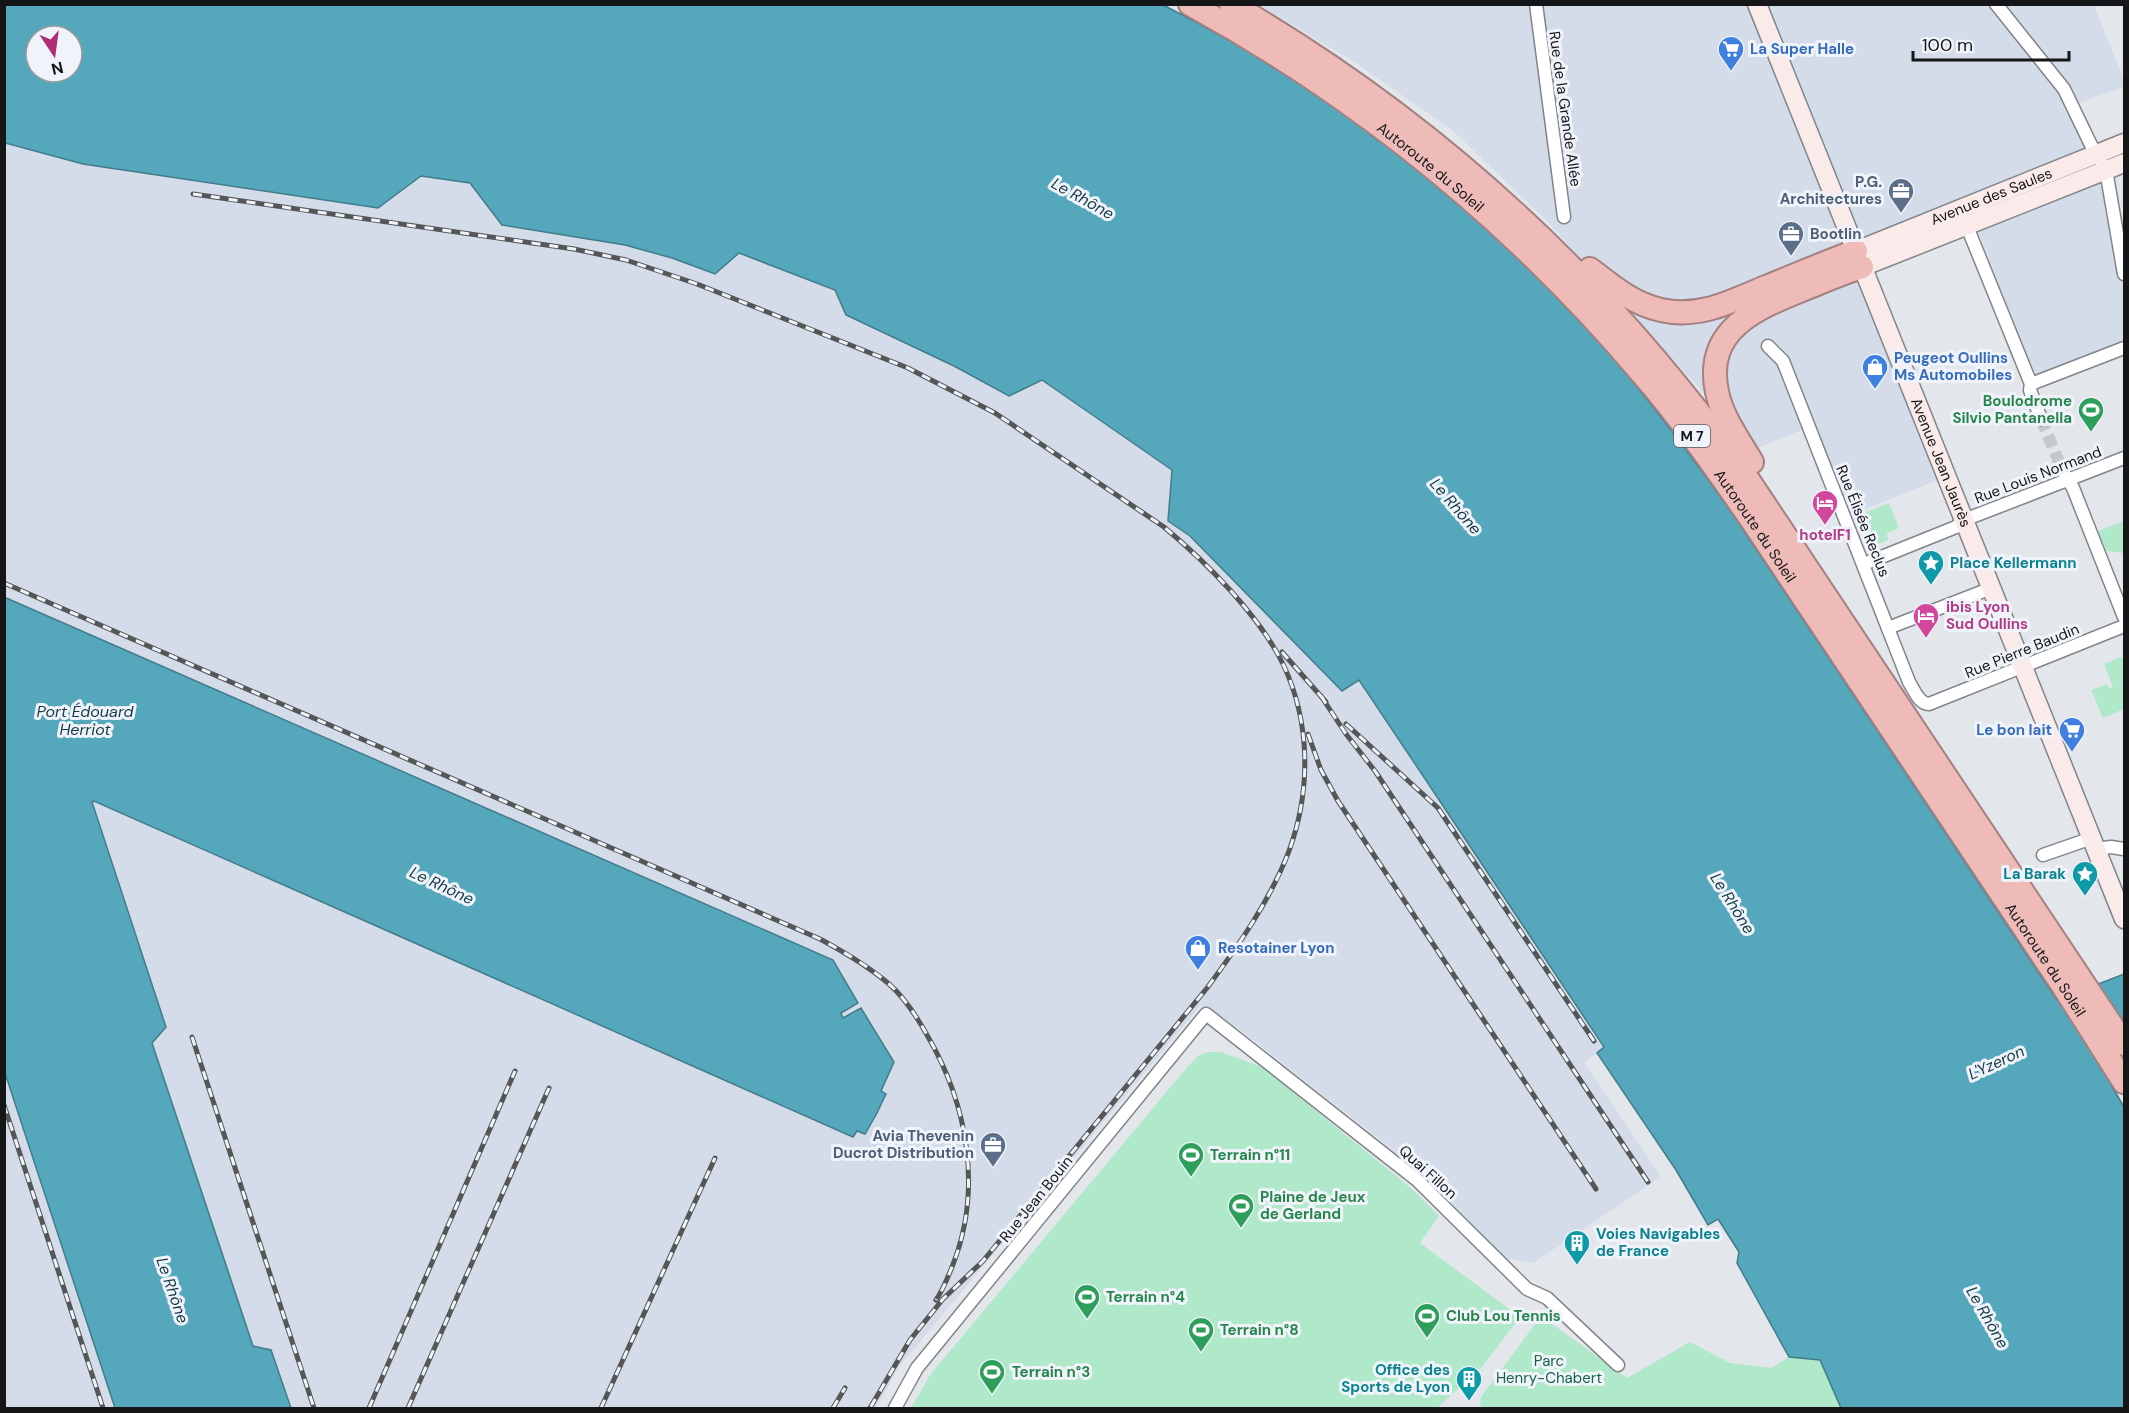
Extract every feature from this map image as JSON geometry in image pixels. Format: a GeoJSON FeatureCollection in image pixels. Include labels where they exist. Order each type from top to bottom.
{"type":"FeatureCollection","features":[{"type":"Feature","properties":{"kind":"highway","name":"Autoroute du Soleil"},"geometry":{"type":"LineString","coordinates":[[1190,4],[1307,74],[1430,165],[1513,237],[1617,344],[1668,405],[1729,487],[2074,986],[2117,1050],[2124,1082]]}},
{"type":"Feature","properties":{"kind":"highway","name":"Autoroute du Soleil"},"geometry":{"type":"LineString","coordinates":[[1231,4],[1290,39],[1377,98],[1425,134],[1493,192],[1585,279],[1667,371],[1739,466],[1821,587],[2074,986]]}},
{"type":"Feature","properties":{"kind":"highway"},"geometry":{"type":"LineString","coordinates":[[1493,192],[1624,294],[1651,308],[1672,312],[1693,313],[1713,308],[1859,259]]}},
{"type":"Feature","properties":{"kind":"highway"},"geometry":{"type":"LineString","coordinates":[[1821,587],[1720,406],[1715,384],[1715,369],[1723,343],[1731,330],[1743,318],[1859,259]]}},
{"type":"Feature","properties":{"kind":"main road","name":"Avenue Jean Jaurès"},"geometry":{"type":"LineString","coordinates":[[1757,4],[2124,919]]}},
{"type":"Feature","properties":{"kind":"main road","name":"Avenue des Saules"},"geometry":{"type":"LineString","coordinates":[[1859,259],[1963,217],[2124,142]]}},
{"type":"Feature","properties":{"kind":"main road","name":"Avenue des Saules"},"geometry":{"type":"LineString","coordinates":[[1963,217],[2124,163]]}},
{"type":"Feature","properties":{"kind":"street","name":"Rue de la Grande Allée"},"geometry":{"type":"LineString","coordinates":[[1536,4],[1564,217]]}},
{"type":"Feature","properties":{"kind":"street"},"geometry":{"type":"LineString","coordinates":[[1996,4],[2064,89],[2106,170],[2124,274]]}},
{"type":"Feature","properties":{"kind":"street"},"geometry":{"type":"LineString","coordinates":[[1963,217],[2031,384],[2030,390],[2041,419]]}},
{"type":"Feature","properties":{"kind":"street","name":"Rue Élisée Reclus"},"geometry":{"type":"LineString","coordinates":[[1768,346],[1783,361],[1909,682],[1920,701],[1929,704]]}},
{"type":"Feature","properties":{"kind":"street"},"geometry":{"type":"LineString","coordinates":[[2031,384],[2124,348]]}},
{"type":"Feature","properties":{"kind":"street","name":"Rue Louis Normand"},"geometry":{"type":"LineString","coordinates":[[1864,564],[2067,477],[2124,458]]}},
{"type":"Feature","properties":{"kind":"street"},"geometry":{"type":"LineString","coordinates":[[2067,477],[2124,617]]}},
{"type":"Feature","properties":{"kind":"street"},"geometry":{"type":"LineString","coordinates":[[1888,628],[1984,591],[1993,591]]}},
{"type":"Feature","properties":{"kind":"street","name":"Rue Pierre Baudin"},"geometry":{"type":"LineString","coordinates":[[1929,704],[2124,626]]}},
{"type":"Feature","properties":{"kind":"street"},"geometry":{"type":"LineString","coordinates":[[2043,855],[2094,843],[2124,849]]}},
{"type":"Feature","properties":{"kind":"street","name":"Quai Fillon"},"geometry":{"type":"LineString","coordinates":[[1206,1014],[1418,1180],[1527,1289],[1547,1298],[1618,1365]]}},
{"type":"Feature","properties":{"kind":"street","name":"Rue Jean Bouin"},"geometry":{"type":"LineString","coordinates":[[895,1408],[917,1368],[1206,1014]]}},
{"type":"Feature","properties":{"kind":"shaded area"},"geometry":{"type":"Polygon","coordinates":[[[1259,5],[2094,5],[2124,80],[2124,87],[2070,106],[2100,165],[2124,260],[2124,342],[2035,378],[1972,213],[1860,258],[1947,476],[1846,517],[1809,427],[1755,449],[1541,215],[1452,130],[1353,61],[1259,5]]]}},
{"type":"Feature","properties":{"kind":"shaded area","name":"Port Édouard Herriot"},"geometry":{"type":"Polygon","coordinates":[[[5,143],[83,164],[378,208],[421,176],[470,183],[502,225],[625,245],[672,258],[715,274],[739,253],[835,290],[954,366],[1009,396],[1042,380],[1173,470],[1169,521],[1190,536],[1341,690],[1359,680],[1604,1048],[1584,1062],[1661,1177],[1533,1263],[1505,1258],[1424,1174],[1244,1033],[1201,1005],[899,1367],[876,1408],[291,1408],[271,1350],[253,1347],[152,1043],[166,1026],[92,802],[853,1137],[857,1130],[865,1133],[885,1095],[880,1092],[861,1008],[843,1018],[841,1013],[833,960],[5,597],[5,143]]]}},
{"type":"Feature","properties":{"kind":"shaded area"},"geometry":{"type":"Polygon","coordinates":[[[5,1072],[115,1408],[5,1408],[5,1072]]]}},
{"type":"Feature","properties":{"kind":"green space"},"geometry":{"type":"Polygon","coordinates":[[[1889,503],[1899,528],[1887,533],[1888,540],[1870,548],[1856,516],[1889,503]]]}},
{"type":"Feature","properties":{"kind":"green space"},"geometry":{"type":"Polygon","coordinates":[[[2124,521],[2124,553],[2106,551],[2098,531],[2124,521]]]}},
{"type":"Feature","properties":{"kind":"green space"},"geometry":{"type":"Polygon","coordinates":[[[2124,656],[2124,709],[2103,718],[2091,690],[2107,684],[2109,688],[2113,687],[2104,664],[2124,656]]]}},
{"type":"Feature","properties":{"kind":"green space","name":"Plaine de Jeux de Gerland"},"geometry":{"type":"Polygon","coordinates":[[[1208,1052],[1221,1052],[1262,1067],[1412,1189],[1439,1216],[1420,1243],[1520,1317],[1482,1367],[1437,1408],[911,1408],[930,1375],[1189,1065],[1198,1056],[1208,1052]]]}},
{"type":"Feature","properties":{"kind":"green space","name":"Parc Henry-Chabert"},"geometry":{"type":"Polygon","coordinates":[[[1541,1316],[1627,1378],[1690,1342],[1730,1363],[1771,1368],[1789,1357],[1820,1360],[1841,1408],[1480,1408],[1481,1397],[1541,1316]]]}},
{"type":"Feature","properties":{"kind":"water"},"geometry":{"type":"Polygon","coordinates":[[[4,5],[1163,5],[1285,74],[1344,114],[1456,202],[1559,299],[1641,391],[1734,516],[2057,1000],[2124,974],[2124,1041],[2096,1059],[2124,1107],[2124,1408],[1841,1408],[1820,1360],[1789,1357],[1737,1263],[1739,1252],[1718,1219],[1708,1225],[1676,1170],[1597,1053],[1604,1047],[1359,680],[1342,691],[1190,536],[1168,521],[1172,470],[1042,380],[1009,396],[954,366],[846,315],[835,290],[739,253],[715,274],[672,258],[625,245],[502,225],[470,183],[421,176],[378,208],[83,164],[5,143],[4,5]]]}},
{"type":"Feature","properties":{"kind":"water","name":"Port Édouard Herriot"},"geometry":{"type":"Polygon","coordinates":[[[4,597],[833,960],[858,1003],[841,1013],[843,1018],[861,1008],[894,1062],[881,1091],[886,1094],[865,1134],[857,1131],[853,1137],[94,801],[92,802],[166,1027],[152,1043],[253,1346],[271,1350],[291,1408],[115,1408],[5,1073],[4,597]]]}},
{"type":"Feature","properties":{"kind":"tunnel"},"geometry":{"type":"LineString","coordinates":[[2041,419],[2064,474]]}},
{"type":"Feature","properties":{"kind":"railway"},"geometry":{"type":"LineString","coordinates":[[193,194],[574,249],[626,260],[697,284],[908,368],[995,413],[1164,527],[1197,556],[1230,590],[1273,645],[1283,664],[1299,710],[1305,757],[1301,805],[1296,828],[1273,888],[1242,939],[1207,988],[983,1261],[943,1299],[910,1340],[870,1408]]}},
{"type":"Feature","properties":{"kind":"railway"},"geometry":{"type":"LineString","coordinates":[[4,583],[820,939],[881,977],[895,989],[910,1008],[941,1062],[953,1090],[966,1148],[969,1178],[962,1238],[952,1267],[936,1300]]}},
{"type":"Feature","properties":{"kind":"railway"},"geometry":{"type":"LineString","coordinates":[[1282,652],[1326,702]]}},
{"type":"Feature","properties":{"kind":"railway"},"geometry":{"type":"LineString","coordinates":[[1321,696],[1346,734],[1375,771],[1648,1182]]}},
{"type":"Feature","properties":{"kind":"railway"},"geometry":{"type":"LineString","coordinates":[[1346,724],[1438,808],[1594,1041]]}},
{"type":"Feature","properties":{"kind":"railway"},"geometry":{"type":"LineString","coordinates":[[1308,734],[1321,770],[1338,801],[1596,1189]]}},
{"type":"Feature","properties":{"kind":"railway"},"geometry":{"type":"LineString","coordinates":[[192,1037],[314,1408]]}},
{"type":"Feature","properties":{"kind":"railway"},"geometry":{"type":"LineString","coordinates":[[369,1408],[515,1071]]}},
{"type":"Feature","properties":{"kind":"railway"},"geometry":{"type":"LineString","coordinates":[[408,1408],[549,1088]]}},
{"type":"Feature","properties":{"kind":"railway"},"geometry":{"type":"LineString","coordinates":[[4,1105],[103,1408]]}},
{"type":"Feature","properties":{"kind":"railway"},"geometry":{"type":"LineString","coordinates":[[601,1408],[715,1158]]}},
{"type":"Feature","properties":{"kind":"railway"},"geometry":{"type":"LineString","coordinates":[[833,1408],[845,1388]]}},
{"type":"Feature","properties":{"kind":"place","name":"La Super Halle"},"geometry":{"type":"Point","coordinates":[1731,72]}},
{"type":"Feature","properties":{"kind":"place","name":"P.G. Architectures"},"geometry":{"type":"Point","coordinates":[1901,214]}},
{"type":"Feature","properties":{"kind":"place","name":"Bootlin"},"geometry":{"type":"Point","coordinates":[1791,257]}},
{"type":"Feature","properties":{"kind":"place","name":"Peugeot Oullins Ms Automobiles"},"geometry":{"type":"Point","coordinates":[1875,390]}},
{"type":"Feature","properties":{"kind":"place","name":"Boulodrome Silvio Pantanella"},"geometry":{"type":"Point","coordinates":[2091,433]}},
{"type":"Feature","properties":{"kind":"place","name":"hotelF1"},"geometry":{"type":"Point","coordinates":[1825,526]}},
{"type":"Feature","properties":{"kind":"place","name":"Place Kellermann"},"geometry":{"type":"Point","coordinates":[1931,586]}},
{"type":"Feature","properties":{"kind":"place","name":"ibis Lyon Sud Oullins"},"geometry":{"type":"Point","coordinates":[1926,639]}},
{"type":"Feature","properties":{"kind":"place","name":"Le bon lait"},"geometry":{"type":"Point","coordinates":[2072,753]}},
{"type":"Feature","properties":{"kind":"place","name":"La Barak"},"geometry":{"type":"Point","coordinates":[2085,897]}},
{"type":"Feature","properties":{"kind":"place","name":"Resotainer Lyon"},"geometry":{"type":"Point","coordinates":[1198,971]}},
{"type":"Feature","properties":{"kind":"place","name":"Avia Thevenin Ducrot Distribution"},"geometry":{"type":"Point","coordinates":[993,1168]}},
{"type":"Feature","properties":{"kind":"place","name":"Terrain n°11"},"geometry":{"type":"Point","coordinates":[1191,1178]}},
{"type":"Feature","properties":{"kind":"place","name":"Plaine de Jeux de Gerland"},"geometry":{"type":"Point","coordinates":[1241,1229]}},
{"type":"Feature","properties":{"kind":"place","name":"Voies Navigables de France"},"geometry":{"type":"Point","coordinates":[1577,1266]}},
{"type":"Feature","properties":{"kind":"place","name":"Terrain n°4"},"geometry":{"type":"Point","coordinates":[1087,1320]}},
{"type":"Feature","properties":{"kind":"place","name":"Club Lou Tennis"},"geometry":{"type":"Point","coordinates":[1427,1339]}},
{"type":"Feature","properties":{"kind":"place","name":"Terrain n°8"},"geometry":{"type":"Point","coordinates":[1201,1353]}},
{"type":"Feature","properties":{"kind":"place","name":"Terrain n°3"},"geometry":{"type":"Point","coordinates":[992,1395]}},
{"type":"Feature","properties":{"kind":"place","name":"Office des Sports de Lyon"},"geometry":{"type":"Point","coordinates":[1469,1402]}},
{"type":"Feature","properties":{"kind":"water label","name":"Le Rhône"},"geometry":{"type":"Point","coordinates":[1083,198]}},
{"type":"Feature","properties":{"kind":"water label","name":"Le Rhône"},"geometry":{"type":"Point","coordinates":[1456,506]}},
{"type":"Feature","properties":{"kind":"water label","name":"Le Rhône"},"geometry":{"type":"Point","coordinates":[442,885]}},
{"type":"Feature","properties":{"kind":"water label","name":"Le Rhône"},"geometry":{"type":"Point","coordinates":[1733,903]}},
{"type":"Feature","properties":{"kind":"water label","name":"L'Yzeron"},"geometry":{"type":"Point","coordinates":[1996,1062]}},
{"type":"Feature","properties":{"kind":"water label","name":"Le Rhône"},"geometry":{"type":"Point","coordinates":[173,1290]}},
{"type":"Feature","properties":{"kind":"water label","name":"Le Rhône"},"geometry":{"type":"Point","coordinates":[1988,1317]}}]}
